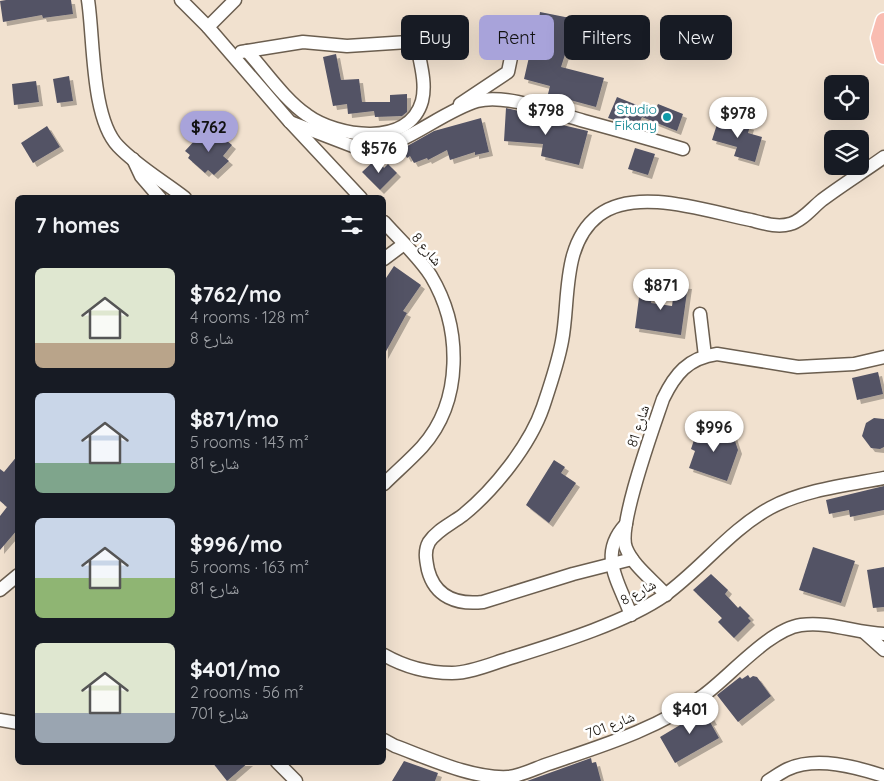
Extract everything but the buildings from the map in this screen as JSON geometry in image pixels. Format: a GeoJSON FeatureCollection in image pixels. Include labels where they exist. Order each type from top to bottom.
{"type":"FeatureCollection","features":[{"type":"Feature","properties":{"kind":"main road"},"geometry":{"type":"LineString","coordinates":[[884,21],[879,38],[884,56]]}},
{"type":"Feature","properties":{"kind":"street"},"geometry":{"type":"LineString","coordinates":[[88,0],[98,93],[104,122],[117,145],[181,195]]}},
{"type":"Feature","properties":{"kind":"street"},"geometry":{"type":"LineString","coordinates":[[181,0],[208,27],[290,122],[358,195]]}},
{"type":"Feature","properties":{"kind":"street"},"geometry":{"type":"LineString","coordinates":[[208,27],[235,0]]}},
{"type":"Feature","properties":{"kind":"street"},"geometry":{"type":"LineString","coordinates":[[232,54],[303,42],[347,46],[401,41]]}},
{"type":"Feature","properties":{"kind":"street"},"geometry":{"type":"LineString","coordinates":[[247,51],[308,116],[353,134],[375,135],[402,125],[412,117],[420,105],[423,84],[419,60]]}},
{"type":"Feature","properties":{"kind":"street"},"geometry":{"type":"LineString","coordinates":[[290,122],[363,150],[373,150],[405,137],[452,110],[472,94],[508,72],[510,60]]}},
{"type":"Feature","properties":{"kind":"street"},"geometry":{"type":"LineString","coordinates":[[452,110],[478,101],[510,102],[683,149]]}},
{"type":"Feature","properties":{"kind":"street"},"geometry":{"type":"LineString","coordinates":[[632,560],[611,564],[471,604],[457,602],[437,590],[430,576],[426,554],[428,545],[434,536],[464,514],[510,464],[536,424],[562,342],[574,251],[587,226],[601,213],[621,205],[641,202],[668,202],[772,225],[790,224],[800,219],[826,197],[884,157]]}},
{"type":"Feature","properties":{"kind":"street"},"geometry":{"type":"LineString","coordinates":[[133,159],[141,176],[157,195]]}},
{"type":"Feature","properties":{"kind":"street","name":"شارع 8"},"geometry":{"type":"LineString","coordinates":[[386,224],[431,276],[444,303],[451,330],[454,355],[453,383],[441,417],[423,446],[386,482]]}},
{"type":"Feature","properties":{"kind":"street"},"geometry":{"type":"LineString","coordinates":[[386,258],[404,244]]}},
{"type":"Feature","properties":{"kind":"street"},"geometry":{"type":"LineString","coordinates":[[700,314],[705,356]]}},
{"type":"Feature","properties":{"kind":"street","name":"شارع 81"},"geometry":{"type":"LineString","coordinates":[[666,594],[632,560],[624,546],[626,524],[663,399],[672,381],[686,365],[705,356],[733,355],[798,367],[854,364],[884,357]]}},
{"type":"Feature","properties":{"kind":"street","name":"شارع 8"},"geometry":{"type":"LineString","coordinates":[[386,655],[407,666],[431,672],[454,673],[532,651],[631,615],[666,594],[750,520],[772,507],[802,496],[884,478]]}},
{"type":"Feature","properties":{"kind":"street","name":"شارع 81"},"geometry":{"type":"LineString","coordinates":[[611,564],[614,541],[626,524]]}},
{"type":"Feature","properties":{"kind":"street"},"geometry":{"type":"LineString","coordinates":[[611,564],[631,615]]}},
{"type":"Feature","properties":{"kind":"street"},"geometry":{"type":"LineString","coordinates":[[0,590],[15,578]]}},
{"type":"Feature","properties":{"kind":"street","name":"شارع 701"},"geometry":{"type":"LineString","coordinates":[[386,741],[470,772],[508,777],[610,742],[657,722],[703,696],[776,634],[800,625],[834,626],[865,633],[884,634]]}},
{"type":"Feature","properties":{"kind":"street"},"geometry":{"type":"LineString","coordinates":[[865,633],[884,650]]}},
{"type":"Feature","properties":{"kind":"street"},"geometry":{"type":"LineString","coordinates":[[0,720],[15,722]]}},
{"type":"Feature","properties":{"kind":"street"},"geometry":{"type":"LineString","coordinates":[[768,781],[789,768],[806,764],[859,768],[884,776]]}},
{"type":"Feature","properties":{"kind":"street"},"geometry":{"type":"LineString","coordinates":[[280,765],[296,781]]}},
{"type":"Feature","properties":{"kind":"place","name":"Studio Fikany"},"geometry":{"type":"Point","coordinates":[667,117]}}]}
